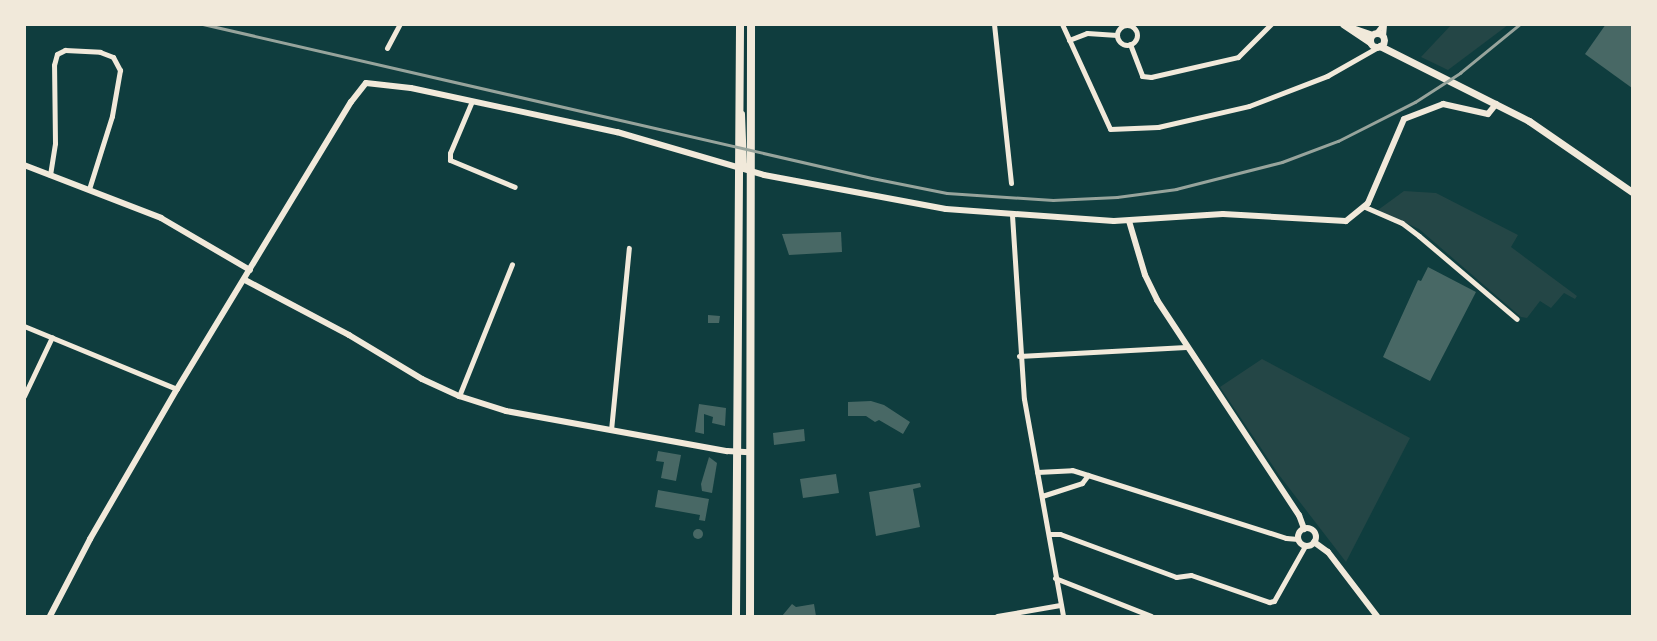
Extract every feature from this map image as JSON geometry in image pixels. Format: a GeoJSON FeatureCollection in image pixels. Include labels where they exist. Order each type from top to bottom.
{"type":"FeatureCollection","features":[{"type":"Feature","properties":{"kind":"main road"},"geometry":{"type":"LineString","coordinates":[[740,24],[738,104],[745,131]]}},
{"type":"Feature","properties":{"kind":"main road"},"geometry":{"type":"LineString","coordinates":[[750,24],[751,77],[745,131],[750,617]]}},
{"type":"Feature","properties":{"kind":"main road"},"geometry":{"type":"LineString","coordinates":[[1343,24],[1559,140],[1633,192]]}},
{"type":"Feature","properties":{"kind":"main road"},"geometry":{"type":"LineString","coordinates":[[736,617],[736,452],[745,166]]}},
{"type":"Feature","properties":{"kind":"street"},"geometry":{"type":"LineString","coordinates":[[387,48],[400,24]]}},
{"type":"Feature","properties":{"kind":"street"},"geometry":{"type":"LineString","coordinates":[[994,24],[1011,183]]}},
{"type":"Feature","properties":{"kind":"street"},"geometry":{"type":"LineString","coordinates":[[1062,24],[1110,130],[1158,127],[1249,106],[1327,76],[1366,54],[1377,40],[1384,24]]}},
{"type":"Feature","properties":{"kind":"street"},"geometry":{"type":"LineString","coordinates":[[1130,44],[1142,76],[1151,77],[1238,57],[1271,24]]}},
{"type":"Feature","properties":{"kind":"street"},"geometry":{"type":"LineString","coordinates":[[1117,35],[1122,27],[1131,26],[1137,34],[1130,44]]}},
{"type":"Feature","properties":{"kind":"street"},"geometry":{"type":"LineString","coordinates":[[1069,40],[1087,33],[1117,35]]}},
{"type":"Feature","properties":{"kind":"street"},"geometry":{"type":"LineString","coordinates":[[1117,35],[1121,43],[1130,44]]}},
{"type":"Feature","properties":{"kind":"street"},"geometry":{"type":"LineString","coordinates":[[50,174],[55,143],[54,65],[57,54],[65,50],[100,52],[113,57],[120,70],[112,116],[89,189]]}},
{"type":"Feature","properties":{"kind":"street"},"geometry":{"type":"LineString","coordinates":[[50,617],[90,539],[177,389],[362,86],[378,83],[471,101],[617,132],[745,166],[946,209],[1129,220],[1223,214],[1337,222],[1354,217],[1365,207],[1404,119],[1443,104],[1488,114],[1496,104]]}},
{"type":"Feature","properties":{"kind":"street"},"geometry":{"type":"LineString","coordinates":[[471,101],[450,160],[515,187]]}},
{"type":"Feature","properties":{"kind":"street"},"geometry":{"type":"LineString","coordinates":[[24,166],[161,218],[250,270]]}},
{"type":"Feature","properties":{"kind":"street"},"geometry":{"type":"LineString","coordinates":[[1365,207],[1402,223],[1517,319]]}},
{"type":"Feature","properties":{"kind":"street"},"geometry":{"type":"LineString","coordinates":[[1012,215],[1019,356],[1063,617]]}},
{"type":"Feature","properties":{"kind":"street"},"geometry":{"type":"LineString","coordinates":[[1129,220],[1145,275],[1157,300],[1299,515],[1304,528],[1314,532],[1314,542]]}},
{"type":"Feature","properties":{"kind":"street"},"geometry":{"type":"LineString","coordinates":[[611,430],[629,247]]}},
{"type":"Feature","properties":{"kind":"street"},"geometry":{"type":"LineString","coordinates":[[459,396],[512,264]]}},
{"type":"Feature","properties":{"kind":"street"},"geometry":{"type":"LineString","coordinates":[[244,280],[349,335],[422,379],[459,396],[506,411],[736,452],[749,452]]}},
{"type":"Feature","properties":{"kind":"street"},"geometry":{"type":"LineString","coordinates":[[24,326],[177,389]]}},
{"type":"Feature","properties":{"kind":"street"},"geometry":{"type":"LineString","coordinates":[[24,396],[52,337]]}},
{"type":"Feature","properties":{"kind":"street"},"geometry":{"type":"LineString","coordinates":[[1019,356],[1186,347]]}},
{"type":"Feature","properties":{"kind":"street"},"geometry":{"type":"LineString","coordinates":[[1037,472],[1072,470],[1286,538],[1298,538],[1305,546]]}},
{"type":"Feature","properties":{"kind":"street"},"geometry":{"type":"LineString","coordinates":[[1042,496],[1082,483],[1087,475]]}},
{"type":"Feature","properties":{"kind":"street"},"geometry":{"type":"LineString","coordinates":[[1298,538],[1304,528]]}},
{"type":"Feature","properties":{"kind":"street"},"geometry":{"type":"LineString","coordinates":[[1049,534],[1060,534],[1176,577],[1191,575],[1269,602],[1274,601],[1305,546],[1314,542]]}},
{"type":"Feature","properties":{"kind":"street"},"geometry":{"type":"LineString","coordinates":[[1314,542],[1328,552],[1377,617]]}},
{"type":"Feature","properties":{"kind":"street"},"geometry":{"type":"LineString","coordinates":[[1055,578],[1151,617]]}},
{"type":"Feature","properties":{"kind":"street"},"geometry":{"type":"LineString","coordinates":[[997,617],[1060,606]]}},
{"type":"Feature","properties":{"kind":"shaded area"},"geometry":{"type":"Polygon","coordinates":[[[1452,24],[1508,25],[1448,70],[1421,57],[1452,24]]]}},
{"type":"Feature","properties":{"kind":"shaded area"},"geometry":{"type":"Polygon","coordinates":[[[1404,191],[1436,193],[1518,235],[1511,247],[1577,296],[1575,299],[1564,293],[1551,308],[1540,301],[1527,318],[1521,317],[1419,229],[1378,210],[1404,191]]]}},
{"type":"Feature","properties":{"kind":"shaded area"},"geometry":{"type":"Polygon","coordinates":[[[1262,359],[1410,438],[1346,562],[1279,475],[1220,387],[1262,359]]]}},
{"type":"Feature","properties":{"kind":"building"},"geometry":{"type":"Polygon","coordinates":[[[1606,24],[1632,24],[1632,88],[1585,54],[1606,24]]]}},
{"type":"Feature","properties":{"kind":"building"},"geometry":{"type":"Polygon","coordinates":[[[841,232],[842,252],[789,255],[782,234],[841,232]]]}},
{"type":"Feature","properties":{"kind":"building"},"geometry":{"type":"Polygon","coordinates":[[[1428,267],[1476,292],[1430,381],[1383,357],[1418,280],[1421,281],[1428,267]]]}},
{"type":"Feature","properties":{"kind":"building"},"geometry":{"type":"Polygon","coordinates":[[[708,315],[720,316],[719,323],[708,323],[708,315]]]}},
{"type":"Feature","properties":{"kind":"building"},"geometry":{"type":"Polygon","coordinates":[[[871,401],[884,405],[910,422],[903,434],[879,420],[875,422],[866,416],[848,416],[848,402],[871,401]]]}},
{"type":"Feature","properties":{"kind":"building"},"geometry":{"type":"Polygon","coordinates":[[[699,404],[726,408],[725,426],[712,423],[713,417],[704,414],[704,434],[695,432],[699,404]]]}},
{"type":"Feature","properties":{"kind":"building"},"geometry":{"type":"Polygon","coordinates":[[[804,429],[805,441],[774,445],[773,433],[804,429]]]}},
{"type":"Feature","properties":{"kind":"building"},"geometry":{"type":"Polygon","coordinates":[[[658,451],[681,455],[676,481],[661,478],[664,462],[656,461],[658,451]]]}},
{"type":"Feature","properties":{"kind":"building"},"geometry":{"type":"Polygon","coordinates":[[[709,457],[717,463],[712,493],[702,491],[701,484],[709,457]]]}},
{"type":"Feature","properties":{"kind":"building"},"geometry":{"type":"Polygon","coordinates":[[[836,474],[839,493],[803,498],[800,479],[836,474]]]}},
{"type":"Feature","properties":{"kind":"building"},"geometry":{"type":"Polygon","coordinates":[[[920,483],[921,487],[913,489],[920,527],[876,536],[869,492],[920,483]]]}},
{"type":"Feature","properties":{"kind":"building"},"geometry":{"type":"Polygon","coordinates":[[[658,490],[709,499],[705,521],[699,520],[700,515],[655,507],[658,490]]]}},
{"type":"Feature","properties":{"kind":"building"},"geometry":{"type":"Polygon","coordinates":[[[698,529],[703,534],[698,539],[693,534],[698,529]]]}},
{"type":"Feature","properties":{"kind":"building"},"geometry":{"type":"Polygon","coordinates":[[[792,604],[796,607],[814,604],[816,616],[782,616],[792,604]]]}},
{"type":"Feature","properties":{"kind":"railway"},"geometry":{"type":"LineString","coordinates":[[203,24],[872,178],[947,193],[1053,200],[1117,197],[1176,189],[1282,162],[1338,141],[1415,102],[1460,73],[1520,24]]}}]}
